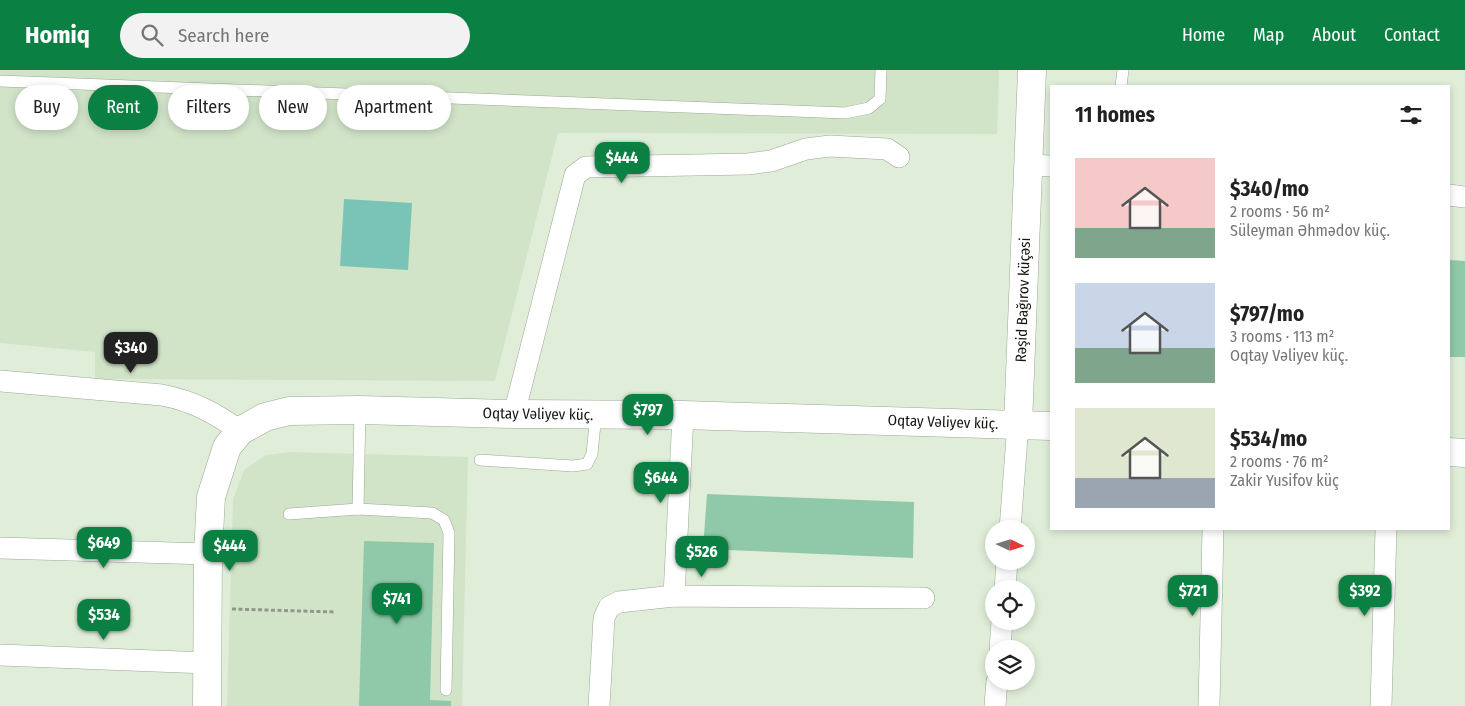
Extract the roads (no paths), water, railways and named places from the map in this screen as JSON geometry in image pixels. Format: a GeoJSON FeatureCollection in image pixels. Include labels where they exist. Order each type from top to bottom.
{"type":"FeatureCollection","features":[{"type":"Feature","properties":{"kind":"street","name":"Rəşid Bağırov küçəsi"},"geometry":{"type":"LineString","coordinates":[[1011,520],[1040,165],[1032,70]]}},
{"type":"Feature","properties":{"kind":"street"},"geometry":{"type":"LineString","coordinates":[[514,414],[575,175],[586,167],[748,164],[771,161],[806,148],[830,146],[887,149],[899,157]]}},
{"type":"Feature","properties":{"kind":"street"},"geometry":{"type":"LineString","coordinates":[[1450,195],[1465,197]]}},
{"type":"Feature","properties":{"kind":"street"},"geometry":{"type":"LineString","coordinates":[[0,381],[162,395],[184,399],[211,411],[240,431],[227,447],[211,496],[208,554],[206,706]]}},
{"type":"Feature","properties":{"kind":"street","name":"Oqtay Vəliyev küç."},"geometry":{"type":"LineString","coordinates":[[240,431],[265,417],[289,411],[360,410],[514,414],[683,415],[1050,426]]}},
{"type":"Feature","properties":{"kind":"street"},"geometry":{"type":"LineString","coordinates":[[674,596],[683,415]]}},
{"type":"Feature","properties":{"kind":"street"},"geometry":{"type":"LineString","coordinates":[[1450,452],[1465,453]]}},
{"type":"Feature","properties":{"kind":"street"},"geometry":{"type":"LineString","coordinates":[[1209,706],[1213,530]]}},
{"type":"Feature","properties":{"kind":"street"},"geometry":{"type":"LineString","coordinates":[[1381,706],[1386,530]]}},
{"type":"Feature","properties":{"kind":"street"},"geometry":{"type":"LineString","coordinates":[[0,548],[208,554]]}},
{"type":"Feature","properties":{"kind":"street"},"geometry":{"type":"LineString","coordinates":[[599,706],[604,618],[609,607],[619,602],[674,596],[924,598]]}},
{"type":"Feature","properties":{"kind":"street"},"geometry":{"type":"LineString","coordinates":[[0,655],[208,663]]}},
{"type":"Feature","properties":{"kind":"street"},"geometry":{"type":"LineString","coordinates":[[995,706],[996,690]]}},
{"type":"Feature","properties":{"kind":"lane"},"geometry":{"type":"LineString","coordinates":[[0,81],[845,113],[869,108],[880,99],[881,70]]}},
{"type":"Feature","properties":{"kind":"lane"},"geometry":{"type":"LineString","coordinates":[[1121,85],[1123,70]]}},
{"type":"Feature","properties":{"kind":"lane"},"geometry":{"type":"LineString","coordinates":[[358,509],[360,410]]}},
{"type":"Feature","properties":{"kind":"lane"},"geometry":{"type":"LineString","coordinates":[[480,460],[573,466],[587,464],[592,454],[596,414]]}},
{"type":"Feature","properties":{"kind":"lane"},"geometry":{"type":"LineString","coordinates":[[289,514],[358,509],[432,513],[444,520],[449,533],[446,690]]}},
{"type":"Feature","properties":{"kind":"water"},"geometry":{"type":"Polygon","coordinates":[[[344,199],[412,203],[408,270],[340,266],[344,199]]]}}]}
